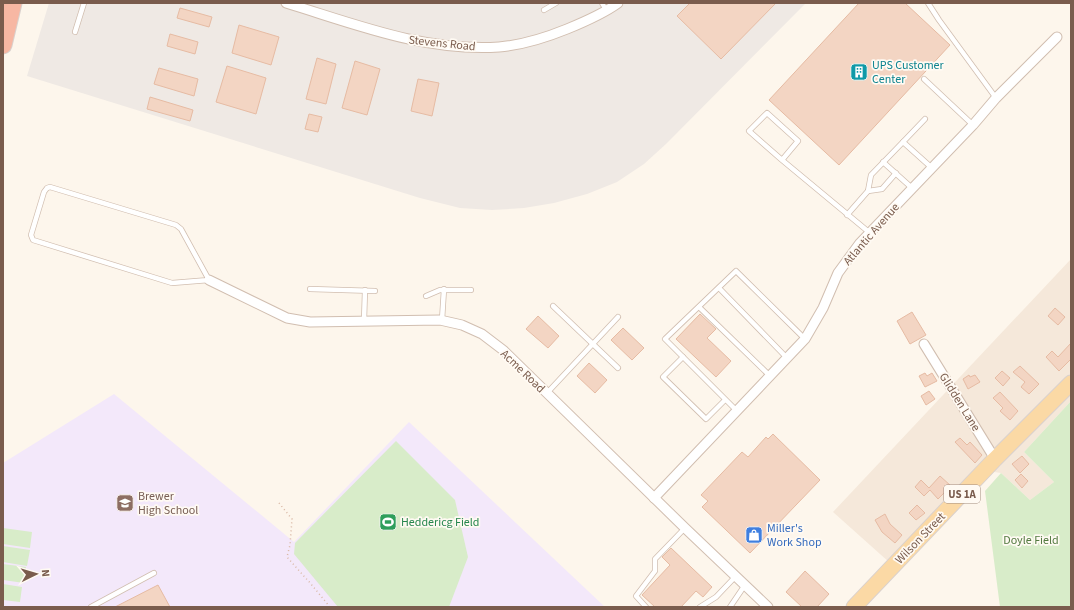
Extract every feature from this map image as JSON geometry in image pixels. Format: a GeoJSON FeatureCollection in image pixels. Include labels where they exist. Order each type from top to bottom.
{"type":"FeatureCollection","features":[{"type":"Feature","properties":{"kind":"highway"},"geometry":{"type":"LineString","coordinates":[[3,9],[5,3]]}},
{"type":"Feature","properties":{"kind":"highway"},"geometry":{"type":"LineString","coordinates":[[3,45],[13,3]]}},
{"type":"Feature","properties":{"kind":"main road","name":"Wilson Street"},"geometry":{"type":"LineString","coordinates":[[854,607],[1071,383]]}},
{"type":"Feature","properties":{"kind":"street","name":"Stevens Road"},"geometry":{"type":"LineString","coordinates":[[286,3],[398,38],[466,48],[500,47],[529,42],[581,24],[604,7],[618,3]]}},
{"type":"Feature","properties":{"kind":"street","name":"Atlantic Avenue"},"geometry":{"type":"LineString","coordinates":[[654,498],[805,338],[823,308],[838,273],[860,242],[973,125],[996,98],[1057,36]]}},
{"type":"Feature","properties":{"kind":"street","name":"Acme Road"},"geometry":{"type":"LineString","coordinates":[[210,280],[288,318],[310,322],[442,320],[462,324],[482,334],[502,350],[768,607]]}},
{"type":"Feature","properties":{"kind":"street","name":"Glidden Lane"},"geometry":{"type":"LineString","coordinates":[[924,344],[995,460]]}},
{"type":"Feature","properties":{"kind":"lane"},"geometry":{"type":"LineString","coordinates":[[75,32],[84,3]]}},
{"type":"Feature","properties":{"kind":"lane"},"geometry":{"type":"LineString","coordinates":[[544,10],[556,3]]}},
{"type":"Feature","properties":{"kind":"lane"},"geometry":{"type":"LineString","coordinates":[[928,3],[996,98]]}},
{"type":"Feature","properties":{"kind":"lane"},"geometry":{"type":"LineString","coordinates":[[924,79],[973,125]]}},
{"type":"Feature","properties":{"kind":"lane"},"geometry":{"type":"LineString","coordinates":[[782,160],[798,141],[767,113],[749,131],[782,160],[847,215],[870,233]]}},
{"type":"Feature","properties":{"kind":"lane"},"geometry":{"type":"LineString","coordinates":[[847,215],[868,192],[871,175],[925,119]]}},
{"type":"Feature","properties":{"kind":"lane"},"geometry":{"type":"LineString","coordinates":[[903,142],[932,168]]}},
{"type":"Feature","properties":{"kind":"lane"},"geometry":{"type":"LineString","coordinates":[[883,162],[912,188]]}},
{"type":"Feature","properties":{"kind":"lane"},"geometry":{"type":"LineString","coordinates":[[868,192],[882,189],[896,173]]}},
{"type":"Feature","properties":{"kind":"lane"},"geometry":{"type":"LineString","coordinates":[[53,187],[176,225],[181,229],[210,280],[172,283],[33,240],[32,235],[45,190],[53,187]]}},
{"type":"Feature","properties":{"kind":"lane"},"geometry":{"type":"LineString","coordinates":[[737,411],[665,339],[736,271],[805,338]]}},
{"type":"Feature","properties":{"kind":"lane"},"geometry":{"type":"LineString","coordinates":[[718,288],[787,358]]}},
{"type":"Feature","properties":{"kind":"lane"},"geometry":{"type":"LineString","coordinates":[[310,289],[375,290]]}},
{"type":"Feature","properties":{"kind":"lane"},"geometry":{"type":"LineString","coordinates":[[426,296],[444,289],[471,290]]}},
{"type":"Feature","properties":{"kind":"lane"},"geometry":{"type":"LineString","coordinates":[[442,320],[444,289]]}},
{"type":"Feature","properties":{"kind":"lane"},"geometry":{"type":"LineString","coordinates":[[364,321],[365,290]]}},
{"type":"Feature","properties":{"kind":"lane"},"geometry":{"type":"LineString","coordinates":[[553,306],[618,368]]}},
{"type":"Feature","properties":{"kind":"lane"},"geometry":{"type":"LineString","coordinates":[[699,307],[770,376]]}},
{"type":"Feature","properties":{"kind":"lane"},"geometry":{"type":"LineString","coordinates":[[547,393],[592,343],[618,317]]}},
{"type":"Feature","properties":{"kind":"lane"},"geometry":{"type":"LineString","coordinates":[[683,357],[662,377],[706,419],[725,400]]}},
{"type":"Feature","properties":{"kind":"lane"},"geometry":{"type":"LineString","coordinates":[[646,607],[636,596],[655,571],[655,559],[685,528]]}},
{"type":"Feature","properties":{"kind":"lane"},"geometry":{"type":"LineString","coordinates":[[91,607],[154,573]]}},
{"type":"Feature","properties":{"kind":"lane"},"geometry":{"type":"LineString","coordinates":[[700,607],[716,597],[736,576]]}},
{"type":"Feature","properties":{"kind":"lane"},"geometry":{"type":"LineString","coordinates":[[730,607],[745,585]]}},
{"type":"Feature","properties":{"kind":"path"},"geometry":{"type":"LineString","coordinates":[[279,504],[292,519],[290,545],[287,557],[330,607]]}},
{"type":"Feature","properties":{"kind":"shaded area"},"geometry":{"type":"Polygon","coordinates":[[[49,3],[806,3],[666,144],[644,164],[617,182],[587,194],[554,203],[524,208],[492,210],[460,208],[420,198],[27,76],[49,3]]]}},
{"type":"Feature","properties":{"kind":"shaded area"},"geometry":{"type":"Polygon","coordinates":[[[1071,259],[1071,401],[1024,452],[1054,482],[1030,500],[1001,473],[994,472],[899,571],[833,512],[1071,259]]]}},
{"type":"Feature","properties":{"kind":"shaded area","name":"Brewer High School"},"geometry":{"type":"Polygon","coordinates":[[[114,394],[294,542],[409,422],[605,607],[3,607],[3,463],[114,394]]]}},
{"type":"Feature","properties":{"kind":"green space","name":"Doyle Field"},"geometry":{"type":"Polygon","coordinates":[[[1071,401],[1071,607],[1000,607],[985,491],[1001,473],[1030,500],[1054,482],[1024,452],[1071,401]]]}},
{"type":"Feature","properties":{"kind":"green space","name":"Heddericg Field"},"geometry":{"type":"Polygon","coordinates":[[[396,441],[455,500],[468,557],[449,607],[338,607],[294,554],[295,543],[396,441]]]}},
{"type":"Feature","properties":{"kind":"green space"},"geometry":{"type":"Polygon","coordinates":[[[3,528],[32,532],[30,548],[3,544],[3,528]]]}},
{"type":"Feature","properties":{"kind":"green space"},"geometry":{"type":"Polygon","coordinates":[[[3,546],[30,550],[27,566],[3,562],[3,546]]]}},
{"type":"Feature","properties":{"kind":"green space"},"geometry":{"type":"Polygon","coordinates":[[[3,564],[26,567],[24,583],[3,580],[3,564]]]}},
{"type":"Feature","properties":{"kind":"green space"},"geometry":{"type":"Polygon","coordinates":[[[3,584],[22,587],[20,602],[3,600],[3,584]]]}},
{"type":"Feature","properties":{"kind":"building"},"geometry":{"type":"Polygon","coordinates":[[[690,3],[776,3],[721,59],[677,16],[690,3]]]}},
{"type":"Feature","properties":{"kind":"building","name":"UPS Customer Center"},"geometry":{"type":"Polygon","coordinates":[[[859,3],[905,3],[950,45],[839,165],[769,100],[859,3]]]}},
{"type":"Feature","properties":{"kind":"building"},"geometry":{"type":"Polygon","coordinates":[[[180,8],[212,17],[209,27],[177,18],[180,8]]]}},
{"type":"Feature","properties":{"kind":"building"},"geometry":{"type":"Polygon","coordinates":[[[239,25],[279,37],[271,65],[232,53],[239,25]]]}},
{"type":"Feature","properties":{"kind":"building"},"geometry":{"type":"Polygon","coordinates":[[[170,34],[198,42],[195,54],[167,46],[170,34]]]}},
{"type":"Feature","properties":{"kind":"building"},"geometry":{"type":"Polygon","coordinates":[[[317,58],[336,64],[326,104],[306,99],[317,58]]]}},
{"type":"Feature","properties":{"kind":"building"},"geometry":{"type":"Polygon","coordinates":[[[355,61],[380,69],[367,115],[342,108],[355,61]]]}},
{"type":"Feature","properties":{"kind":"building"},"geometry":{"type":"Polygon","coordinates":[[[227,66],[266,78],[256,114],[216,102],[227,66]]]}},
{"type":"Feature","properties":{"kind":"building"},"geometry":{"type":"Polygon","coordinates":[[[159,68],[198,79],[194,96],[154,84],[159,68]]]}},
{"type":"Feature","properties":{"kind":"building"},"geometry":{"type":"Polygon","coordinates":[[[418,79],[439,83],[432,116],[411,111],[418,79]]]}},
{"type":"Feature","properties":{"kind":"building"},"geometry":{"type":"Polygon","coordinates":[[[150,97],[193,110],[190,121],[147,109],[150,97]]]}},
{"type":"Feature","properties":{"kind":"building"},"geometry":{"type":"Polygon","coordinates":[[[309,114],[322,117],[318,132],[305,129],[309,114]]]}},
{"type":"Feature","properties":{"kind":"building"},"geometry":{"type":"Polygon","coordinates":[[[1055,308],[1065,317],[1058,325],[1048,316],[1055,308]]]}},
{"type":"Feature","properties":{"kind":"building"},"geometry":{"type":"Polygon","coordinates":[[[912,312],[926,335],[910,344],[897,321],[912,312]]]}},
{"type":"Feature","properties":{"kind":"building"},"geometry":{"type":"Polygon","coordinates":[[[700,314],[716,329],[707,338],[731,361],[716,377],[676,339],[700,314]]]}},
{"type":"Feature","properties":{"kind":"building"},"geometry":{"type":"Polygon","coordinates":[[[538,316],[559,336],[548,348],[526,329],[538,316]]]}},
{"type":"Feature","properties":{"kind":"building"},"geometry":{"type":"Polygon","coordinates":[[[623,328],[644,348],[632,360],[611,340],[623,328]]]}},
{"type":"Feature","properties":{"kind":"building"},"geometry":{"type":"Polygon","coordinates":[[[1071,343],[1071,359],[1059,371],[1046,357],[1052,351],[1058,357],[1071,343]]]}},
{"type":"Feature","properties":{"kind":"building"},"geometry":{"type":"Polygon","coordinates":[[[589,363],[607,380],[595,393],[577,376],[589,363]]]}},
{"type":"Feature","properties":{"kind":"building"},"geometry":{"type":"Polygon","coordinates":[[[1020,366],[1039,384],[1029,394],[1021,387],[1025,382],[1013,372],[1020,366]]]}},
{"type":"Feature","properties":{"kind":"building"},"geometry":{"type":"Polygon","coordinates":[[[1002,371],[1010,378],[1003,386],[995,378],[1002,371]]]}},
{"type":"Feature","properties":{"kind":"building"},"geometry":{"type":"Polygon","coordinates":[[[925,373],[927,376],[932,373],[937,381],[925,387],[919,376],[925,373]]]}},
{"type":"Feature","properties":{"kind":"building"},"geometry":{"type":"Polygon","coordinates":[[[969,375],[970,377],[975,375],[980,382],[968,389],[963,379],[969,375]]]}},
{"type":"Feature","properties":{"kind":"building"},"geometry":{"type":"Polygon","coordinates":[[[929,391],[935,399],[926,405],[921,396],[929,391]]]}},
{"type":"Feature","properties":{"kind":"building"},"geometry":{"type":"Polygon","coordinates":[[[1000,392],[1018,411],[1010,420],[1000,411],[1003,408],[993,398],[1000,392]]]}},
{"type":"Feature","properties":{"kind":"building"},"geometry":{"type":"Polygon","coordinates":[[[773,434],[820,480],[750,553],[702,507],[708,501],[701,495],[742,452],[748,457],[766,437],[768,439],[773,434]]]}},
{"type":"Feature","properties":{"kind":"building"},"geometry":{"type":"Polygon","coordinates":[[[960,438],[967,445],[970,442],[982,455],[975,463],[955,442],[960,438]]]}},
{"type":"Feature","properties":{"kind":"building"},"geometry":{"type":"Polygon","coordinates":[[[1022,456],[1029,464],[1020,473],[1012,464],[1022,456]]]}},
{"type":"Feature","properties":{"kind":"building"},"geometry":{"type":"Polygon","coordinates":[[[1021,474],[1028,481],[1022,488],[1015,480],[1021,474]]]}},
{"type":"Feature","properties":{"kind":"building"},"geometry":{"type":"Polygon","coordinates":[[[940,476],[951,486],[938,499],[930,490],[924,496],[915,487],[921,480],[929,488],[940,476]]]}},
{"type":"Feature","properties":{"kind":"building"},"geometry":{"type":"Polygon","coordinates":[[[917,505],[925,513],[916,520],[909,513],[917,505]]]}},
{"type":"Feature","properties":{"kind":"building"},"geometry":{"type":"Polygon","coordinates":[[[885,514],[890,524],[902,535],[895,543],[882,532],[875,520],[885,514]]]}},
{"type":"Feature","properties":{"kind":"building"},"geometry":{"type":"Polygon","coordinates":[[[671,548],[712,587],[703,597],[696,591],[681,607],[655,607],[642,595],[670,565],[662,557],[671,548]]]}},
{"type":"Feature","properties":{"kind":"building"},"geometry":{"type":"Polygon","coordinates":[[[805,571],[829,594],[817,607],[802,607],[786,592],[805,571]]]}},
{"type":"Feature","properties":{"kind":"building"},"geometry":{"type":"Polygon","coordinates":[[[158,585],[170,607],[115,607],[158,585]]]}},
{"type":"Feature","properties":{"kind":"place","name":"UPS Customer Center"},"geometry":{"type":"Point","coordinates":[859,72]}},
{"type":"Feature","properties":{"kind":"place","name":"Brewer High School"},"geometry":{"type":"Point","coordinates":[125,503]}},
{"type":"Feature","properties":{"kind":"place","name":"Heddericg Field"},"geometry":{"type":"Point","coordinates":[388,522]}},
{"type":"Feature","properties":{"kind":"place","name":"Miller's Work Shop"},"geometry":{"type":"Point","coordinates":[754,535]}}]}
